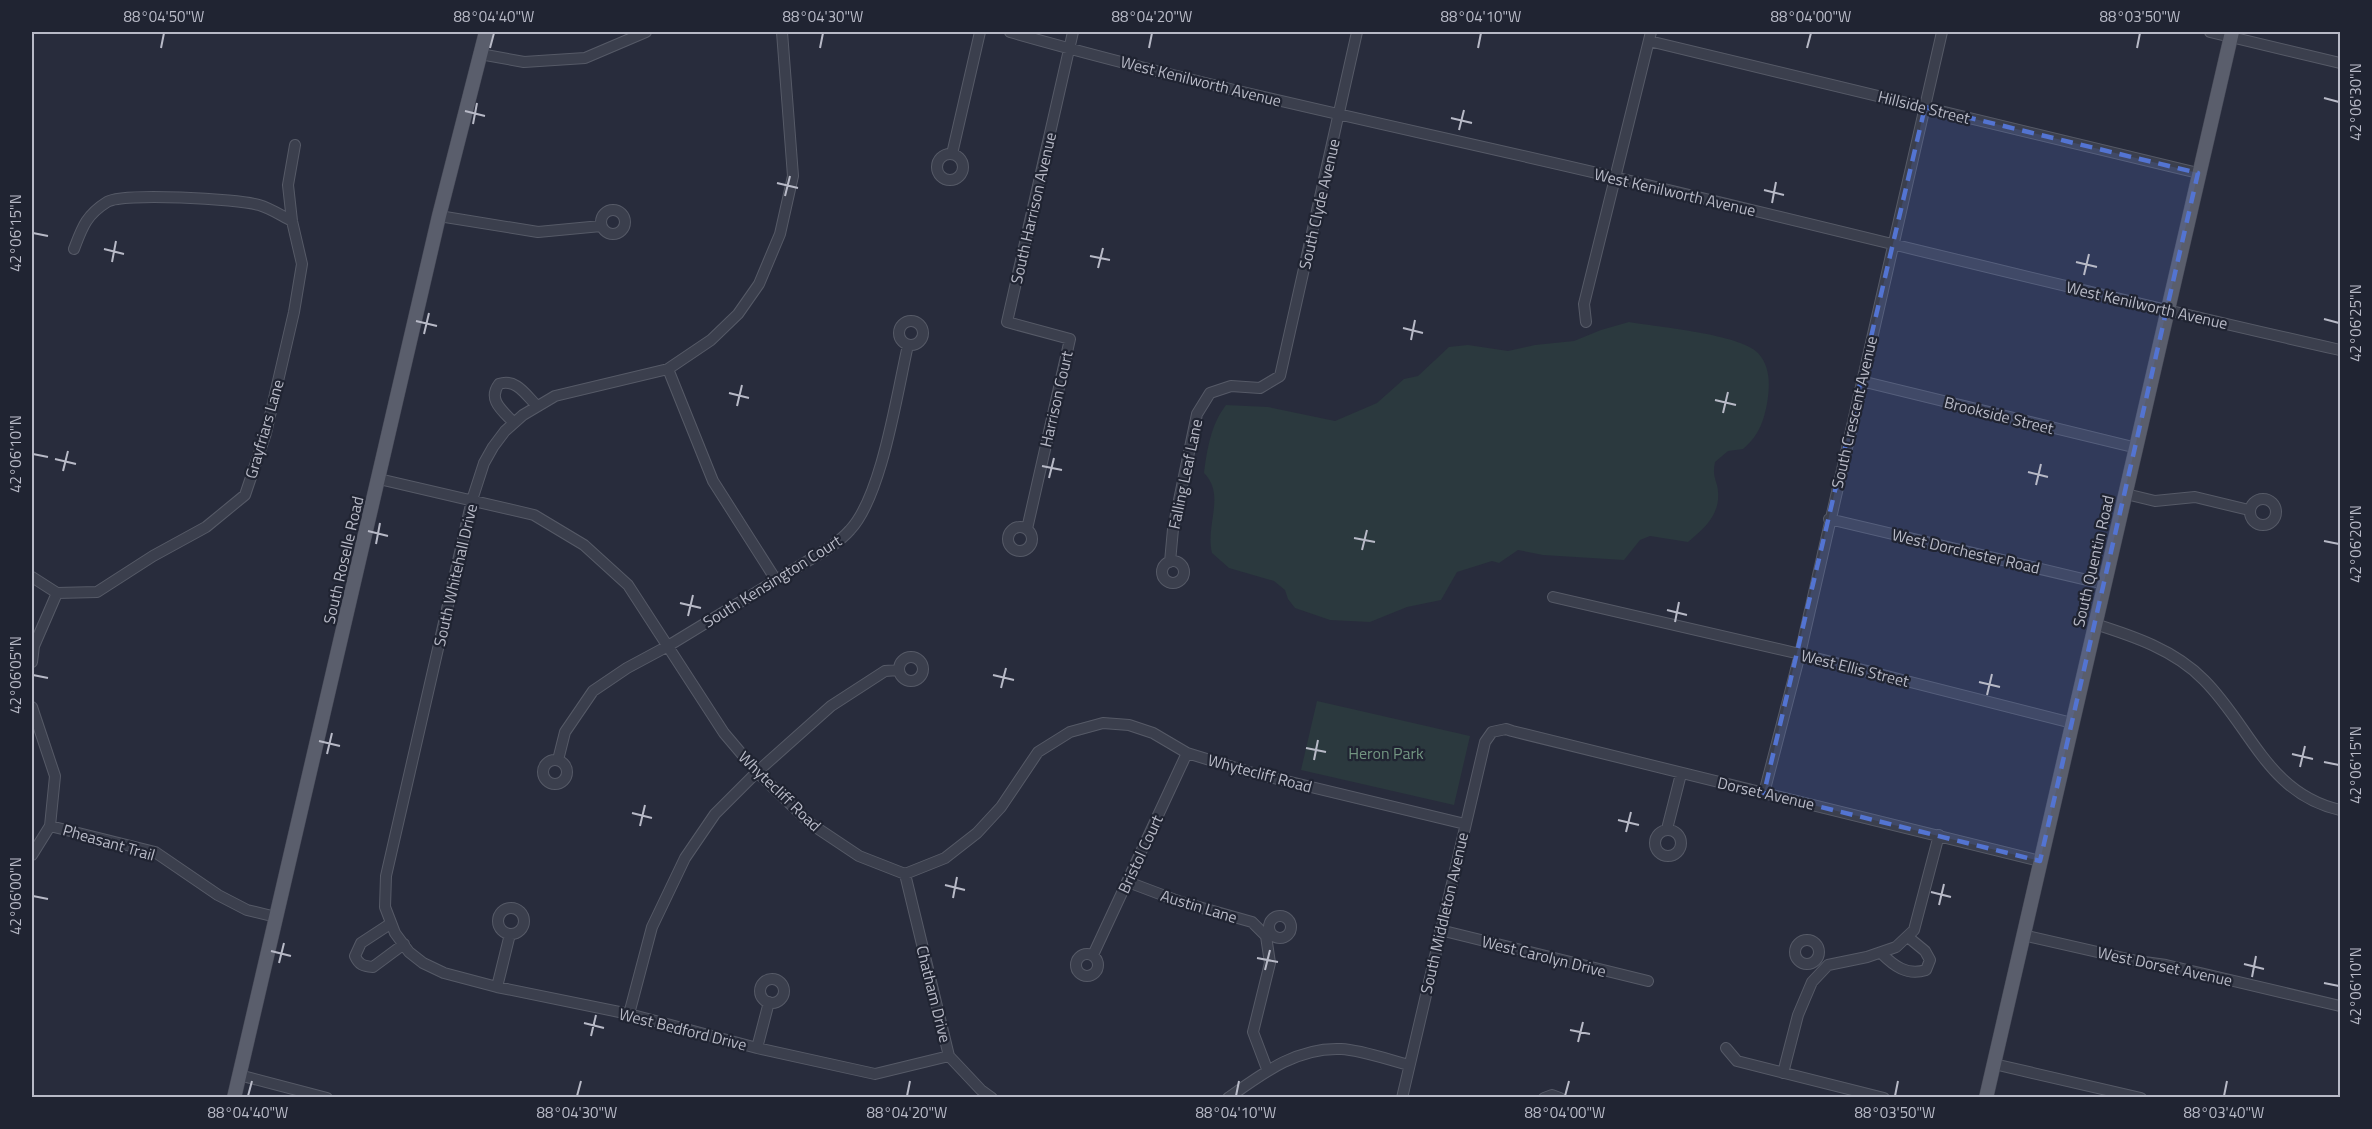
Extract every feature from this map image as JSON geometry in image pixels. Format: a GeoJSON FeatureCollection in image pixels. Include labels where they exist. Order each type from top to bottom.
{"type":"FeatureCollection","features":[{"type":"Feature","properties":{"kind":"main road","name":"South Roselle Road"},"geometry":{"type":"LineString","coordinates":[[234,1098],[439,216],[486,32]]}},
{"type":"Feature","properties":{"kind":"main road","name":"South Quentin Road"},"geometry":{"type":"LineString","coordinates":[[1986,1098],[2094,624],[2137,448],[2198,173],[2232,34]]}},
{"type":"Feature","properties":{"kind":"street"},"geometry":{"type":"LineString","coordinates":[[480,54],[524,62],[585,58],[646,32]]}},
{"type":"Feature","properties":{"kind":"street","name":"South Whitehall Drive"},"geometry":{"type":"LineString","coordinates":[[392,929],[385,907],[386,876],[472,500],[484,463],[493,447],[514,423],[537,406],[567,393],[668,369],[711,340],[738,314],[759,284],[780,234],[793,176],[782,32]]}},
{"type":"Feature","properties":{"kind":"street"},"geometry":{"type":"LineString","coordinates":[[952,154],[980,32]]}},
{"type":"Feature","properties":{"kind":"street","name":"West Kenilworth Avenue"},"geometry":{"type":"LineString","coordinates":[[1010,32],[1338,116],[1615,177],[2168,311],[2340,350]]}},
{"type":"Feature","properties":{"kind":"street","name":"South Harrison Avenue"},"geometry":{"type":"LineString","coordinates":[[1070,339],[1007,322],[1073,32]]}},
{"type":"Feature","properties":{"kind":"street","name":"South Clyde Avenue"},"geometry":{"type":"LineString","coordinates":[[1280,376],[1358,32]]}},
{"type":"Feature","properties":{"kind":"street","name":"South Crescent Avenue"},"geometry":{"type":"LineString","coordinates":[[1764,793],[1800,654],[1942,32]]}},
{"type":"Feature","properties":{"kind":"street"},"geometry":{"type":"LineString","coordinates":[[2210,32],[2232,34],[2340,63]]}},
{"type":"Feature","properties":{"kind":"street"},"geometry":{"type":"LineString","coordinates":[[1586,322],[1584,304],[1650,36]]}},
{"type":"Feature","properties":{"kind":"street","name":"Hillside Street"},"geometry":{"type":"LineString","coordinates":[[1650,36],[1925,107],[2198,173]]}},
{"type":"Feature","properties":{"kind":"street","name":"Grayfriars Lane"},"geometry":{"type":"LineString","coordinates":[[57,593],[97,592],[153,556],[206,527],[245,495],[266,433],[302,264],[292,221],[288,185],[295,145]]}},
{"type":"Feature","properties":{"kind":"street"},"geometry":{"type":"LineString","coordinates":[[74,249],[85,220],[109,200],[185,197],[260,205],[292,221]]}},
{"type":"Feature","properties":{"kind":"street"},"geometry":{"type":"LineString","coordinates":[[439,216],[538,232],[601,226]]}},
{"type":"Feature","properties":{"kind":"street","name":"Harrison Court"},"geometry":{"type":"LineString","coordinates":[[1027,529],[1070,339]]}},
{"type":"Feature","properties":{"kind":"street","name":"South Kensington Court"},"geometry":{"type":"LineString","coordinates":[[558,760],[565,732],[593,691],[627,668],[668,646],[829,548],[851,529],[864,508],[880,469],[908,345]]}},
{"type":"Feature","properties":{"kind":"street"},"geometry":{"type":"LineString","coordinates":[[668,369],[713,481],[776,580]]}},
{"type":"Feature","properties":{"kind":"street","name":"Falling Leaf Lane"},"geometry":{"type":"LineString","coordinates":[[1170,562],[1173,529],[1197,414],[1210,393],[1231,386],[1260,388],[1280,376]]}},
{"type":"Feature","properties":{"kind":"street"},"geometry":{"type":"LineString","coordinates":[[514,423],[495,401],[494,394],[499,384],[506,381],[517,385],[537,406]]}},
{"type":"Feature","properties":{"kind":"street","name":"Brookside Street"},"geometry":{"type":"LineString","coordinates":[[1861,381],[2137,448]]}},
{"type":"Feature","properties":{"kind":"street","name":"Whytecliff Road"},"geometry":{"type":"LineString","coordinates":[[379,479],[534,514],[584,545],[628,585],[724,733],[757,772],[811,824],[859,856],[904,874],[945,858],[977,833],[1000,807],[1038,752],[1070,732],[1102,723],[1129,725],[1153,734],[1187,753],[1249,772],[1465,824]]}},
{"type":"Feature","properties":{"kind":"street"},"geometry":{"type":"LineString","coordinates":[[2126,494],[2155,501],[2195,497],[2249,510]]}},
{"type":"Feature","properties":{"kind":"street","name":"West Dorchester Road"},"geometry":{"type":"LineString","coordinates":[[1829,519],[2104,584]]}},
{"type":"Feature","properties":{"kind":"street"},"geometry":{"type":"LineString","coordinates":[[32,577],[57,593],[34,646],[32,662]]}},
{"type":"Feature","properties":{"kind":"street","name":"West Ellis Street"},"geometry":{"type":"LineString","coordinates":[[1553,597],[1800,654],[2072,723]]}},
{"type":"Feature","properties":{"kind":"street"},"geometry":{"type":"LineString","coordinates":[[2094,624],[2131,636],[2180,660],[2222,699],[2273,771],[2298,793],[2323,806],[2340,810]]}},
{"type":"Feature","properties":{"kind":"street"},"geometry":{"type":"LineString","coordinates":[[629,1014],[652,927],[684,858],[715,813],[831,706],[885,671],[899,670]]}},
{"type":"Feature","properties":{"kind":"street","name":"Pheasant Trail"},"geometry":{"type":"LineString","coordinates":[[32,707],[55,776],[50,826],[155,852],[218,895],[247,910],[276,917]]}},
{"type":"Feature","properties":{"kind":"street","name":"Dorset Avenue"},"geometry":{"type":"LineString","coordinates":[[1492,732],[1506,729],[1682,774],[1939,834],[2040,861]]}},
{"type":"Feature","properties":{"kind":"street","name":"South Middleton Avenue"},"geometry":{"type":"LineString","coordinates":[[1402,1098],[1485,742],[1492,732]]}},
{"type":"Feature","properties":{"kind":"street","name":"Bristol Court"},"geometry":{"type":"LineString","coordinates":[[1093,955],[1187,753]]}},
{"type":"Feature","properties":{"kind":"street"},"geometry":{"type":"LineString","coordinates":[[1667,829],[1682,774]]}},
{"type":"Feature","properties":{"kind":"street"},"geometry":{"type":"LineString","coordinates":[[32,855],[50,826]]}},
{"type":"Feature","properties":{"kind":"street"},"geometry":{"type":"LineString","coordinates":[[1783,1073],[1798,1016],[1812,982],[1828,965],[1881,953],[1896,947],[1914,930],[1939,834]]}},
{"type":"Feature","properties":{"kind":"street","name":"Chatham Drive"},"geometry":{"type":"LineString","coordinates":[[904,874],[949,1056],[981,1090],[992,1098]]}},
{"type":"Feature","properties":{"kind":"street","name":"Austin Lane"},"geometry":{"type":"LineString","coordinates":[[1128,882],[1180,902],[1251,922],[1268,935],[1270,963],[1253,1032],[1268,1069]]}},
{"type":"Feature","properties":{"kind":"street"},"geometry":{"type":"LineString","coordinates":[[392,929],[361,944],[355,956],[358,962],[362,966],[373,967],[404,944]]}},
{"type":"Feature","properties":{"kind":"street","name":"West Bedford Drive"},"geometry":{"type":"LineString","coordinates":[[392,929],[409,952],[433,969],[497,987],[629,1014],[757,1048],[875,1074],[949,1056]]}},
{"type":"Feature","properties":{"kind":"street","name":"West Carolyn Drive"},"geometry":{"type":"LineString","coordinates":[[1440,930],[1648,981]]}},
{"type":"Feature","properties":{"kind":"street"},"geometry":{"type":"LineString","coordinates":[[497,987],[510,934]]}},
{"type":"Feature","properties":{"kind":"street","name":"West Dorset Avenue"},"geometry":{"type":"LineString","coordinates":[[2024,935],[2137,961],[2166,965],[2340,1006]]}},
{"type":"Feature","properties":{"kind":"street"},"geometry":{"type":"LineString","coordinates":[[1881,953],[1894,966],[1903,970],[1918,973],[1926,970],[1930,960],[1908,936]]}},
{"type":"Feature","properties":{"kind":"street"},"geometry":{"type":"LineString","coordinates":[[1814,961],[1822,972]]}},
{"type":"Feature","properties":{"kind":"street"},"geometry":{"type":"LineString","coordinates":[[757,1048],[770,1002]]}},
{"type":"Feature","properties":{"kind":"street"},"geometry":{"type":"LineString","coordinates":[[1726,1048],[1737,1061],[1884,1098]]}},
{"type":"Feature","properties":{"kind":"street"},"geometry":{"type":"LineString","coordinates":[[1228,1098],[1268,1069],[1302,1053],[1342,1049],[1409,1065]]}},
{"type":"Feature","properties":{"kind":"street"},"geometry":{"type":"LineString","coordinates":[[1994,1064],[2141,1098]]}},
{"type":"Feature","properties":{"kind":"street"},"geometry":{"type":"LineString","coordinates":[[239,1075],[327,1098]]}},
{"type":"Feature","properties":{"kind":"street"},"geometry":{"type":"LineString","coordinates":[[1544,1098],[1552,1095],[1560,1098]]}},
{"type":"Feature","properties":{"kind":"highlighted area"},"geometry":{"type":"Polygon","coordinates":[[[1925,107],[2198,173],[2040,861],[1764,793],[1925,107]]]}},
{"type":"Feature","properties":{"kind":"green space"},"geometry":{"type":"Polygon","coordinates":[[[1629,322],[1697,332],[1734,341],[1758,353],[1767,368],[1768,397],[1761,426],[1754,438],[1743,449],[1728,451],[1715,462],[1714,474],[1718,503],[1712,518],[1688,542],[1650,536],[1640,540],[1624,560],[1543,555],[1518,550],[1499,563],[1492,561],[1457,572],[1441,600],[1407,607],[1370,622],[1330,620],[1295,608],[1285,590],[1274,581],[1229,568],[1212,553],[1214,491],[1204,473],[1213,429],[1226,405],[1268,407],[1335,421],[1377,403],[1404,379],[1418,376],[1449,347],[1468,345],[1508,351],[1535,345],[1574,341],[1629,322]]]}},
{"type":"Feature","properties":{"kind":"green space","name":"Heron Park"},"geometry":{"type":"Polygon","coordinates":[[[1317,701],[1470,736],[1454,805],[1301,770],[1317,701]]]}}]}
